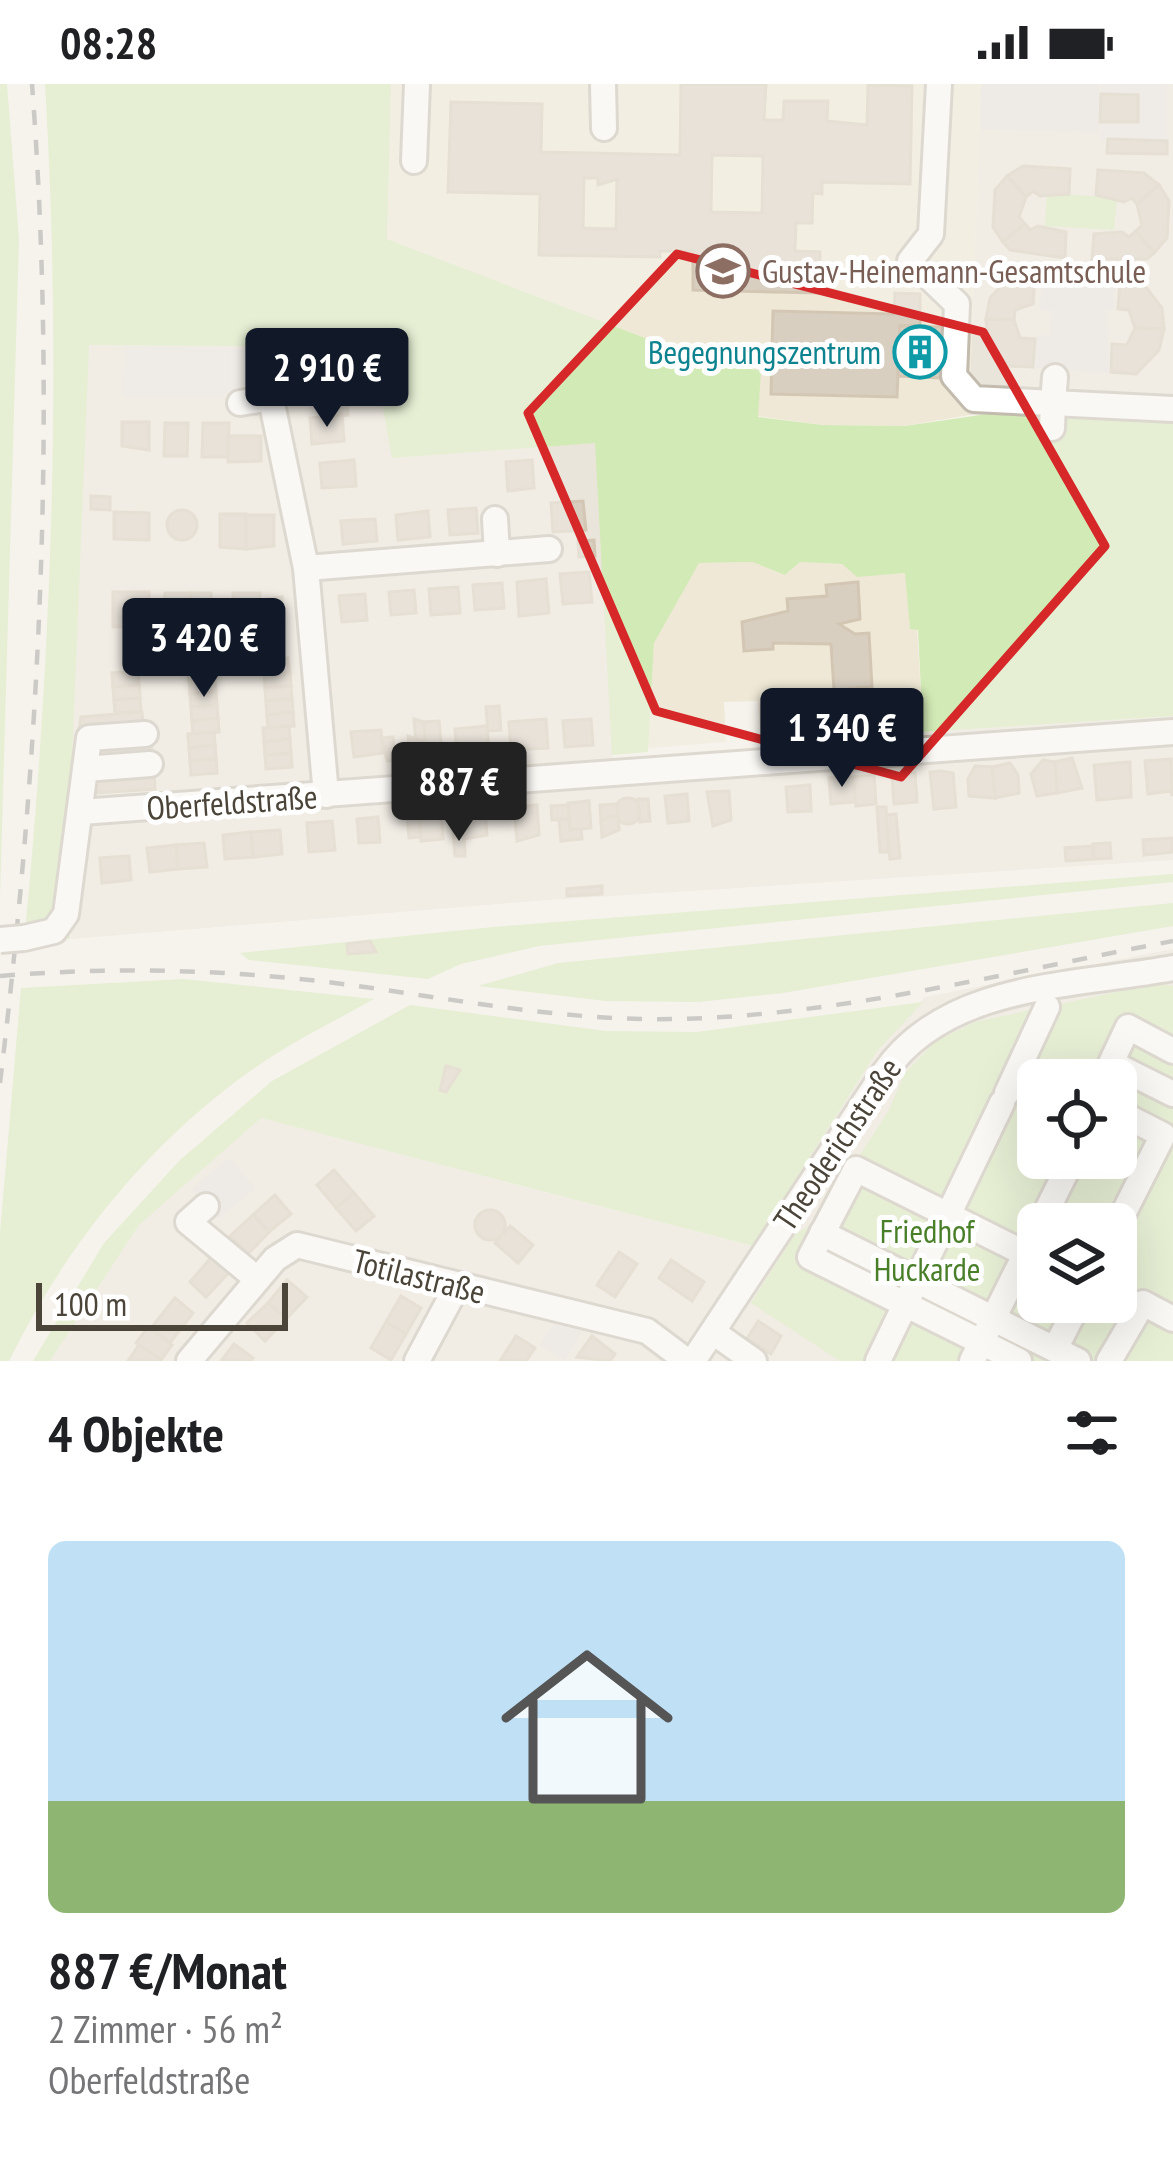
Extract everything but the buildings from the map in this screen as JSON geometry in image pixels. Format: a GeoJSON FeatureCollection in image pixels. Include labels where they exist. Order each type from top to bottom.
{"type":"FeatureCollection","features":[{"type":"Feature","properties":{"kind":"street"},"geometry":{"type":"LineString","coordinates":[[414,161],[417,84]]}},
{"type":"Feature","properties":{"kind":"street"},"geometry":{"type":"LineString","coordinates":[[603,84],[604,128]]}},
{"type":"Feature","properties":{"kind":"street"},"geometry":{"type":"LineString","coordinates":[[910,261],[931,234],[939,84]]}},
{"type":"Feature","properties":{"kind":"street"},"geometry":{"type":"LineString","coordinates":[[931,279],[957,304],[955,376],[974,399],[1173,409]]}},
{"type":"Feature","properties":{"kind":"street"},"geometry":{"type":"LineString","coordinates":[[264,365],[306,568],[326,795]]}},
{"type":"Feature","properties":{"kind":"street"},"geometry":{"type":"LineString","coordinates":[[240,404],[271,398]]}},
{"type":"Feature","properties":{"kind":"street"},"geometry":{"type":"LineString","coordinates":[[495,519],[497,554]]}},
{"type":"Feature","properties":{"kind":"street"},"geometry":{"type":"LineString","coordinates":[[306,568],[549,549]]}},
{"type":"Feature","properties":{"kind":"street","name":"Oberfeldstraße"},"geometry":{"type":"LineString","coordinates":[[81,812],[1173,732]]}},
{"type":"Feature","properties":{"kind":"street"},"geometry":{"type":"LineString","coordinates":[[12,939],[54,931],[66,914],[88,738],[145,734]]}},
{"type":"Feature","properties":{"kind":"street"},"geometry":{"type":"LineString","coordinates":[[86,769],[149,764]]}},
{"type":"Feature","properties":{"kind":"street","name":"Theoderichstraße"},"geometry":{"type":"LineString","coordinates":[[690,1361],[884,1073],[915,1035],[967,1006],[1173,968]]}},
{"type":"Feature","properties":{"kind":"street"},"geometry":{"type":"LineString","coordinates":[[878,1361],[1047,1007]]}},
{"type":"Feature","properties":{"kind":"street"},"geometry":{"type":"LineString","coordinates":[[1173,1051],[1119,1023],[1111,1063],[1173,1094]]}},
{"type":"Feature","properties":{"kind":"street"},"geometry":{"type":"LineString","coordinates":[[1129,1203],[1168,1125],[1137,1117]]}},
{"type":"Feature","properties":{"kind":"street"},"geometry":{"type":"LineString","coordinates":[[1017,1250],[856,1169],[809,1257],[904,1304],[976,1352],[1019,1361]]}},
{"type":"Feature","properties":{"kind":"street"},"geometry":{"type":"LineString","coordinates":[[206,1206],[188,1222],[257,1279]]}},
{"type":"Feature","properties":{"kind":"street"},"geometry":{"type":"LineString","coordinates":[[822,1233],[1078,1361]]}},
{"type":"Feature","properties":{"kind":"street","name":"Totilastraße"},"geometry":{"type":"LineString","coordinates":[[189,1361],[257,1279],[297,1245],[571,1318],[646,1331],[690,1361]]}},
{"type":"Feature","properties":{"kind":"street"},"geometry":{"type":"LineString","coordinates":[[976,1352],[1017,1280]]}},
{"type":"Feature","properties":{"kind":"street"},"geometry":{"type":"LineString","coordinates":[[417,1361],[457,1286]]}},
{"type":"Feature","properties":{"kind":"street"},"geometry":{"type":"LineString","coordinates":[[1137,1304],[1173,1319]]}},
{"type":"Feature","properties":{"kind":"street"},"geometry":{"type":"LineString","coordinates":[[1055,1349],[1068,1323]]}},
{"type":"Feature","properties":{"kind":"street"},"geometry":{"type":"LineString","coordinates":[[1109,1361],[1121,1323]]}},
{"type":"Feature","properties":{"kind":"street"},"geometry":{"type":"LineString","coordinates":[[713,1332],[754,1361]]}},
{"type":"Feature","properties":{"kind":"highlighted area"},"geometry":{"type":"Polygon","coordinates":[[[677,254],[983,332],[1105,546],[901,777],[656,711],[528,413],[677,254]]]}},
{"type":"Feature","properties":{"kind":"shaded area","name":"Gustav-Heinemann-Gesamtschule"},"geometry":{"type":"Polygon","coordinates":[[[391,84],[981,84],[969,415],[905,426],[822,425],[757,416],[760,371],[687,354],[387,239],[391,84]]]}},
{"type":"Feature","properties":{"kind":"shaded area"},"geometry":{"type":"Polygon","coordinates":[[[981,84],[1173,84],[1173,416],[969,415],[981,84]]]}},
{"type":"Feature","properties":{"kind":"shaded area"},"geometry":{"type":"Polygon","coordinates":[[[981,84],[1099,84],[1098,132],[980,129],[981,84]]]}},
{"type":"Feature","properties":{"kind":"shaded area"},"geometry":{"type":"Polygon","coordinates":[[[1101,84],[1167,84],[1167,154],[1107,153],[1107,140],[1100,139],[1101,84]]]}},
{"type":"Feature","properties":{"kind":"shaded area"},"geometry":{"type":"Polygon","coordinates":[[[1042,275],[1115,280],[1113,310],[1107,310],[1109,373],[1036,368],[1037,335],[1050,336],[1052,311],[1040,310],[1042,275]]]}},
{"type":"Feature","properties":{"kind":"shaded area"},"geometry":{"type":"Polygon","coordinates":[[[88,345],[373,347],[393,458],[596,442],[614,786],[925,764],[923,732],[1173,716],[1173,860],[547,900],[71,939],[69,833],[88,345]]]}},
{"type":"Feature","properties":{"kind":"shaded area"},"geometry":{"type":"Polygon","coordinates":[[[126,347],[246,349],[253,381],[216,398],[122,396],[126,347]]]}},
{"type":"Feature","properties":{"kind":"shaded area"},"geometry":{"type":"Polygon","coordinates":[[[754,562],[785,575],[800,562],[842,564],[857,576],[906,573],[910,628],[917,629],[923,728],[761,740],[758,701],[724,702],[726,742],[648,748],[654,643],[666,617],[699,563],[754,562]]]}},
{"type":"Feature","properties":{"kind":"shaded area"},"geometry":{"type":"Polygon","coordinates":[[[1173,949],[1173,1361],[50,1361],[139,1225],[261,1118],[752,1246],[878,1050],[925,997],[1173,949]]]}},
{"type":"Feature","properties":{"kind":"shaded area"},"geometry":{"type":"Polygon","coordinates":[[[229,1158],[255,1188],[218,1219],[192,1189],[229,1158]]]}},
{"type":"Feature","properties":{"kind":"shaded area"},"geometry":{"type":"Polygon","coordinates":[[[558,1317],[582,1331],[565,1360],[540,1345],[558,1317]]]}},
{"type":"Feature","properties":{"kind":"green space"},"geometry":{"type":"Polygon","coordinates":[[[0,84],[7,84],[19,239],[0,897],[0,84]]]}},
{"type":"Feature","properties":{"kind":"green space"},"geometry":{"type":"Polygon","coordinates":[[[45,84],[391,84],[387,239],[687,354],[761,371],[758,417],[822,425],[905,426],[1042,406],[1173,416],[1173,716],[923,732],[918,630],[910,629],[905,573],[857,577],[842,564],[800,562],[785,575],[753,562],[699,563],[654,643],[648,752],[612,755],[595,443],[392,458],[372,347],[89,345],[69,833],[70,939],[25,932],[52,508],[53,296],[45,84]]]}},
{"type":"Feature","properties":{"kind":"green space"},"geometry":{"type":"Polygon","coordinates":[[[1047,193],[1117,198],[1114,230],[1045,226],[1047,193]]]}},
{"type":"Feature","properties":{"kind":"green space"},"geometry":{"type":"Polygon","coordinates":[[[1173,874],[1173,882],[539,946],[461,964],[428,979],[249,960],[240,953],[493,927],[1173,874]]]}},
{"type":"Feature","properties":{"kind":"green space"},"geometry":{"type":"Polygon","coordinates":[[[1173,903],[1173,926],[783,993],[698,1002],[606,1001],[478,986],[558,963],[1173,903]]]}},
{"type":"Feature","properties":{"kind":"green space"},"geometry":{"type":"Polygon","coordinates":[[[184,979],[374,999],[262,1063],[185,1124],[116,1195],[58,1275],[9,1361],[0,1361],[0,1233],[21,988],[184,979]]]}},
{"type":"Feature","properties":{"kind":"green space","name":"Friedhof Huckarde"},"geometry":{"type":"Polygon","coordinates":[[[1155,984],[1173,986],[1173,1361],[840,1361],[751,1303],[795,1234],[815,1223],[888,1112],[905,1073],[936,1041],[975,1022],[1155,984]]]}},
{"type":"Feature","properties":{"kind":"green space"},"geometry":{"type":"Polygon","coordinates":[[[923,1002],[878,1050],[753,1246],[261,1118],[139,1225],[50,1361],[33,1361],[104,1243],[180,1160],[272,1081],[410,1005],[606,1031],[697,1032],[923,1002]]]}},
{"type":"Feature","properties":{"kind":"railway"},"geometry":{"type":"LineString","coordinates":[[0,1083],[25,834],[40,584],[43,334],[32,84]]}},
{"type":"Feature","properties":{"kind":"railway"},"geometry":{"type":"LineString","coordinates":[[0,976],[123,971],[245,974],[563,1014],[708,1018],[909,993],[1173,941]]}},
{"type":"Feature","properties":{"kind":"place","name":"Gustav-Heinemann-Gesamtschule"},"geometry":{"type":"Point","coordinates":[723,271]}},
{"type":"Feature","properties":{"kind":"place","name":"Begegnungszentrum"},"geometry":{"type":"Point","coordinates":[920,352]}}]}
